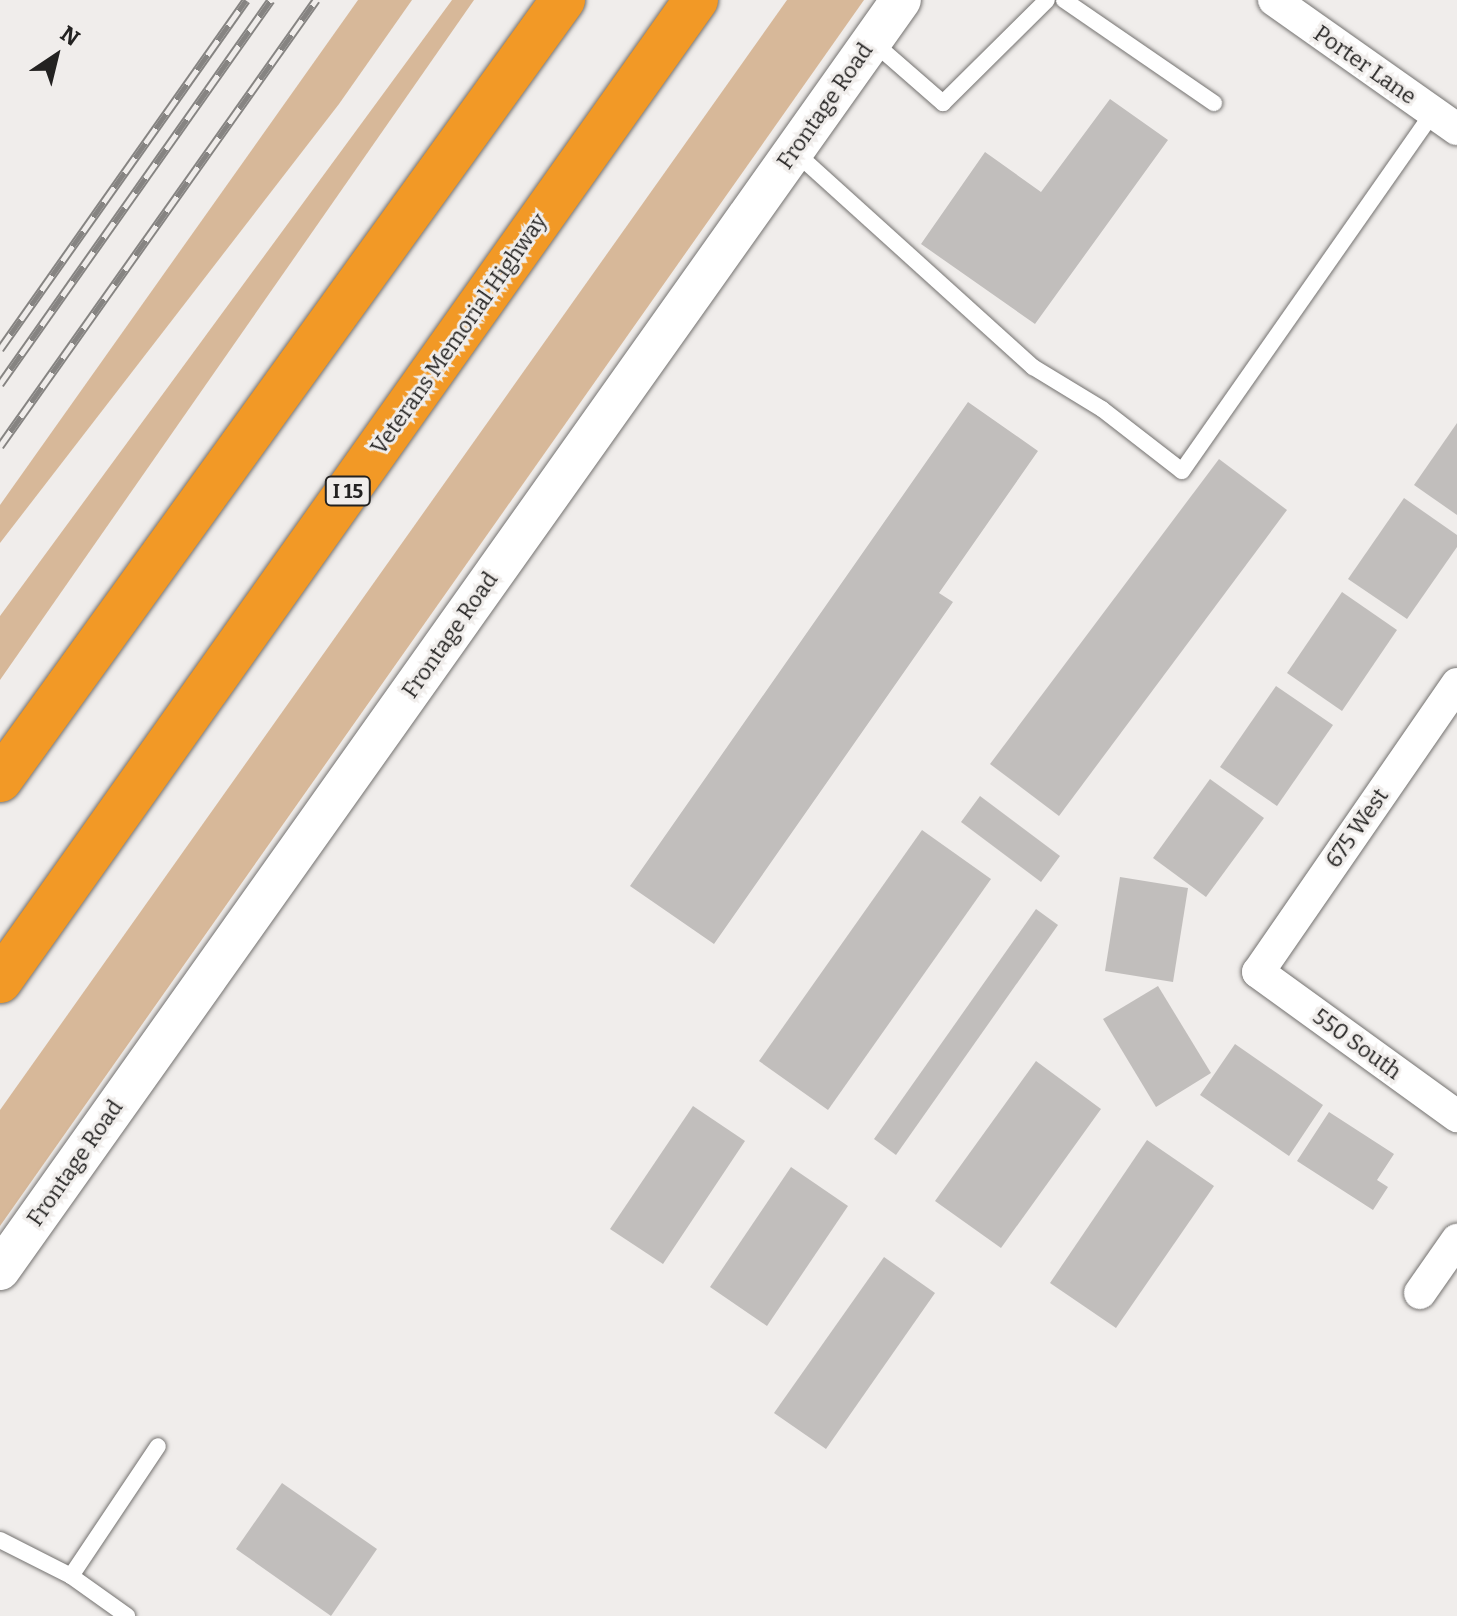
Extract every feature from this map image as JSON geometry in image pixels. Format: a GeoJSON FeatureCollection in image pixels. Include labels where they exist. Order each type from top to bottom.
{"type":"FeatureCollection","features":[{"type":"Feature","properties":{"kind":"highway"},"geometry":{"type":"LineString","coordinates":[[0,780],[563,0]]}},
{"type":"Feature","properties":{"kind":"highway","name":"Veterans Memorial Highway"},"geometry":{"type":"LineString","coordinates":[[0,981],[696,0]]}},
{"type":"Feature","properties":{"kind":"street","name":"Frontage Road"},"geometry":{"type":"LineString","coordinates":[[0,1270],[901,0]]}},
{"type":"Feature","properties":{"kind":"street","name":"Porter Lane"},"geometry":{"type":"LineString","coordinates":[[1280,2],[1445,121]]}},
{"type":"Feature","properties":{"kind":"street","name":"675 West"},"geometry":{"type":"LineString","coordinates":[[1258,972],[1457,684]]}},
{"type":"Feature","properties":{"kind":"street","name":"550 South"},"geometry":{"type":"LineString","coordinates":[[1258,972],[1457,1116]]}},
{"type":"Feature","properties":{"kind":"street"},"geometry":{"type":"LineString","coordinates":[[1420,1293],[1457,1240]]}},
{"type":"Feature","properties":{"kind":"lane"},"geometry":{"type":"LineString","coordinates":[[872,41],[943,103],[1047,0]]}},
{"type":"Feature","properties":{"kind":"lane"},"geometry":{"type":"LineString","coordinates":[[1064,0],[1214,103]]}},
{"type":"Feature","properties":{"kind":"lane"},"geometry":{"type":"LineString","coordinates":[[793,151],[1033,367],[1102,409],[1182,471],[1445,121]]}},
{"type":"Feature","properties":{"kind":"lane"},"geometry":{"type":"LineString","coordinates":[[71,1576],[158,1446]]}},
{"type":"Feature","properties":{"kind":"lane"},"geometry":{"type":"LineString","coordinates":[[0,1540],[71,1576],[127,1616]]}},
{"type":"Feature","properties":{"kind":"shaded area"},"geometry":{"type":"Polygon","coordinates":[[[358,0],[412,0],[339,104],[0,543],[0,505],[358,0]]]}},
{"type":"Feature","properties":{"kind":"shaded area"},"geometry":{"type":"Polygon","coordinates":[[[452,0],[474,0],[0,680],[0,616],[452,0]]]}},
{"type":"Feature","properties":{"kind":"shaded area"},"geometry":{"type":"Polygon","coordinates":[[[787,0],[864,0],[0,1226],[0,1110],[787,0]]]}},
{"type":"Feature","properties":{"kind":"building"},"geometry":{"type":"Polygon","coordinates":[[[1110,99],[1168,140],[1035,324],[921,244],[985,152],[1041,192],[1110,99]]]}},
{"type":"Feature","properties":{"kind":"building"},"geometry":{"type":"Polygon","coordinates":[[[968,402],[1038,451],[939,593],[953,602],[714,944],[630,886],[968,402]]]}},
{"type":"Feature","properties":{"kind":"building"},"geometry":{"type":"Polygon","coordinates":[[[1457,423],[1457,515],[1414,485],[1457,423]]]}},
{"type":"Feature","properties":{"kind":"building"},"geometry":{"type":"Polygon","coordinates":[[[1219,459],[1287,510],[1059,816],[990,764],[1219,459]]]}},
{"type":"Feature","properties":{"kind":"building"},"geometry":{"type":"Polygon","coordinates":[[[1404,498],[1457,535],[1457,547],[1407,619],[1348,579],[1404,498]]]}},
{"type":"Feature","properties":{"kind":"building"},"geometry":{"type":"Polygon","coordinates":[[[1342,592],[1397,630],[1342,711],[1287,673],[1342,592]]]}},
{"type":"Feature","properties":{"kind":"building"},"geometry":{"type":"Polygon","coordinates":[[[1276,686],[1333,725],[1277,806],[1220,767],[1276,686]]]}},
{"type":"Feature","properties":{"kind":"building"},"geometry":{"type":"Polygon","coordinates":[[[1210,779],[1264,818],[1206,897],[1153,858],[1210,779]]]}},
{"type":"Feature","properties":{"kind":"building"},"geometry":{"type":"Polygon","coordinates":[[[980,796],[1060,856],[1041,882],[961,822],[980,796]]]}},
{"type":"Feature","properties":{"kind":"building"},"geometry":{"type":"Polygon","coordinates":[[[922,830],[991,879],[828,1110],[759,1061],[922,830]]]}},
{"type":"Feature","properties":{"kind":"building"},"geometry":{"type":"Polygon","coordinates":[[[1120,877],[1188,888],[1173,982],[1105,971],[1120,877]]]}},
{"type":"Feature","properties":{"kind":"building"},"geometry":{"type":"Polygon","coordinates":[[[1036,909],[1058,925],[896,1155],[874,1139],[1036,909]]]}},
{"type":"Feature","properties":{"kind":"building"},"geometry":{"type":"Polygon","coordinates":[[[1158,986],[1211,1073],[1156,1107],[1103,1019],[1158,986]]]}},
{"type":"Feature","properties":{"kind":"building"},"geometry":{"type":"Polygon","coordinates":[[[1235,1044],[1323,1105],[1289,1156],[1200,1095],[1235,1044]]]}},
{"type":"Feature","properties":{"kind":"building"},"geometry":{"type":"Polygon","coordinates":[[[1036,1061],[1101,1109],[1001,1248],[935,1201],[1036,1061]]]}},
{"type":"Feature","properties":{"kind":"building"},"geometry":{"type":"Polygon","coordinates":[[[693,1106],[745,1141],[663,1264],[610,1229],[693,1106]]]}},
{"type":"Feature","properties":{"kind":"building"},"geometry":{"type":"Polygon","coordinates":[[[1329,1112],[1394,1154],[1377,1180],[1388,1187],[1373,1210],[1297,1161],[1329,1112]]]}},
{"type":"Feature","properties":{"kind":"building"},"geometry":{"type":"Polygon","coordinates":[[[1147,1140],[1214,1186],[1116,1328],[1050,1283],[1147,1140]]]}},
{"type":"Feature","properties":{"kind":"building"},"geometry":{"type":"Polygon","coordinates":[[[791,1167],[848,1206],[767,1326],[710,1287],[791,1167]]]}},
{"type":"Feature","properties":{"kind":"building"},"geometry":{"type":"Polygon","coordinates":[[[884,1257],[935,1293],[826,1449],[774,1413],[884,1257]]]}},
{"type":"Feature","properties":{"kind":"building"},"geometry":{"type":"Polygon","coordinates":[[[282,1483],[377,1549],[331,1616],[236,1549],[282,1483]]]}},
{"type":"Feature","properties":{"kind":"railway"},"geometry":{"type":"LineString","coordinates":[[0,349],[246,0]]}},
{"type":"Feature","properties":{"kind":"railway"},"geometry":{"type":"LineString","coordinates":[[0,384],[271,0]]}},
{"type":"Feature","properties":{"kind":"railway"},"geometry":{"type":"LineString","coordinates":[[0,446],[316,0]]}}]}
